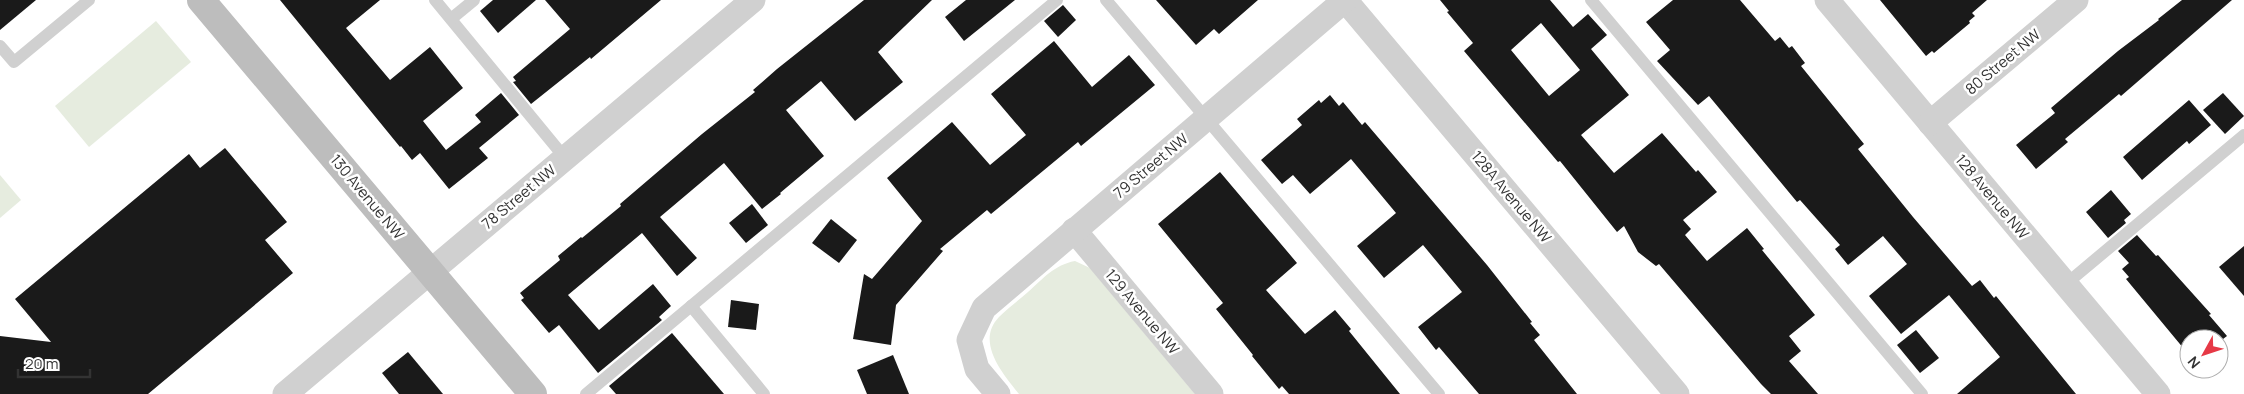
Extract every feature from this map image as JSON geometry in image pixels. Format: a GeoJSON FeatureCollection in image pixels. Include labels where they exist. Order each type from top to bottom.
{"type":"FeatureCollection","features":[{"type":"Feature","properties":{"kind":"street","name":"130 Avenue NW"},"geometry":{"type":"LineString","coordinates":[[201,0],[533,394]]}},
{"type":"Feature","properties":{"kind":"street","name":"78 Street NW"},"geometry":{"type":"LineString","coordinates":[[291,392],[429,272],[753,0]]}},
{"type":"Feature","properties":{"kind":"street","name":"79 Street NW"},"geometry":{"type":"LineString","coordinates":[[998,394],[977,369],[969,340],[984,308],[1345,0]]}},
{"type":"Feature","properties":{"kind":"street","name":"128A Avenue NW"},"geometry":{"type":"LineString","coordinates":[[1345,0],[1677,394]]}},
{"type":"Feature","properties":{"kind":"street","name":"128 Avenue NW"},"geometry":{"type":"LineString","coordinates":[[1827,0],[2158,394]]}},
{"type":"Feature","properties":{"kind":"street","name":"80 Street NW"},"geometry":{"type":"LineString","coordinates":[[1930,123],[2076,0]]}},
{"type":"Feature","properties":{"kind":"street","name":"129 Avenue NW"},"geometry":{"type":"LineString","coordinates":[[1074,230],[1211,394]]}},
{"type":"Feature","properties":{"kind":"lane"},"geometry":{"type":"LineString","coordinates":[[0,46],[14,62],[89,0]]}},
{"type":"Feature","properties":{"kind":"lane"},"geometry":{"type":"LineString","coordinates":[[435,0],[565,158]]}},
{"type":"Feature","properties":{"kind":"lane"},"geometry":{"type":"LineString","coordinates":[[451,19],[474,0]]}},
{"type":"Feature","properties":{"kind":"lane"},"geometry":{"type":"LineString","coordinates":[[586,394],[1057,0]]}},
{"type":"Feature","properties":{"kind":"lane"},"geometry":{"type":"LineString","coordinates":[[1106,0],[1439,394]]}},
{"type":"Feature","properties":{"kind":"lane"},"geometry":{"type":"LineString","coordinates":[[1591,0],[1922,394]]}},
{"type":"Feature","properties":{"kind":"lane"},"geometry":{"type":"LineString","coordinates":[[2066,284],[2244,135]]}},
{"type":"Feature","properties":{"kind":"lane"},"geometry":{"type":"LineString","coordinates":[[691,306],[764,394]]}},
{"type":"Feature","properties":{"kind":"shaded area"},"geometry":{"type":"Polygon","coordinates":[[[156,21],[191,62],[89,147],[55,106],[156,21]]]}},
{"type":"Feature","properties":{"kind":"shaded area"},"geometry":{"type":"Polygon","coordinates":[[[0,175],[21,200],[0,218],[0,175]]]}},
{"type":"Feature","properties":{"kind":"shaded area"},"geometry":{"type":"Polygon","coordinates":[[[1075,261],[1090,268],[1195,394],[1019,394],[994,357],[990,337],[992,327],[1002,314],[1050,273],[1061,266],[1075,261]]]}},
{"type":"Feature","properties":{"kind":"building"},"geometry":{"type":"Polygon","coordinates":[[[0,0],[36,0],[0,30],[0,0]]]}},
{"type":"Feature","properties":{"kind":"building"},"geometry":{"type":"Polygon","coordinates":[[[280,0],[380,0],[346,28],[390,80],[430,47],[463,88],[423,121],[446,150],[481,122],[475,115],[501,93],[519,115],[479,148],[488,158],[449,189],[420,153],[412,160],[400,147],[280,0]]]}},
{"type":"Feature","properties":{"kind":"building"},"geometry":{"type":"Polygon","coordinates":[[[493,0],[536,0],[498,33],[480,11],[493,0]]]}},
{"type":"Feature","properties":{"kind":"building"},"geometry":{"type":"Polygon","coordinates":[[[545,0],[661,0],[591,59],[590,57],[531,104],[513,82],[516,81],[513,77],[570,29],[545,0]]]}},
{"type":"Feature","properties":{"kind":"building"},"geometry":{"type":"Polygon","coordinates":[[[864,0],[932,0],[878,52],[903,82],[855,121],[821,81],[786,110],[824,156],[781,194],[762,209],[724,163],[660,217],[697,258],[677,276],[642,233],[568,295],[599,330],[653,284],[671,306],[659,317],[662,320],[598,373],[559,325],[549,333],[521,300],[524,298],[520,293],[560,260],[558,256],[621,206],[620,204],[702,134],[755,92],[753,90],[777,69],[864,0]]]}},
{"type":"Feature","properties":{"kind":"building"},"geometry":{"type":"Polygon","coordinates":[[[966,0],[1015,0],[964,41],[945,17],[966,0]]]}},
{"type":"Feature","properties":{"kind":"building"},"geometry":{"type":"Polygon","coordinates":[[[1156,0],[1258,0],[1219,34],[1214,29],[1196,45],[1156,0]]]}},
{"type":"Feature","properties":{"kind":"building"},"geometry":{"type":"Polygon","coordinates":[[[1440,0],[1550,0],[1573,27],[1588,14],[1607,35],[1591,49],[1629,95],[1581,135],[1614,173],[1662,133],[1696,172],[1698,170],[1717,192],[1683,220],[1691,229],[1685,235],[1707,261],[1747,228],[1764,249],[1762,250],[1815,315],[1789,336],[1801,351],[1789,361],[1818,394],[1771,394],[1761,384],[1659,264],[1656,266],[1638,252],[1624,226],[1617,232],[1560,161],[1558,162],[1464,51],[1473,43],[1447,12],[1449,11],[1440,0]],[[1541,23],[1511,50],[1549,96],[1580,70],[1541,23]]]}},
{"type":"Feature","properties":{"kind":"building"},"geometry":{"type":"Polygon","coordinates":[[[1673,0],[1740,0],[1775,41],[1780,37],[1789,48],[1792,46],[1805,63],[1801,66],[1864,144],[1858,149],[1913,217],[1972,286],[1980,280],[1994,298],[1996,296],[2076,394],[1957,394],[2000,357],[1949,295],[1901,334],[1869,296],[1907,264],[1883,236],[1848,265],[1835,249],[1840,245],[1800,200],[1797,202],[1709,96],[1698,105],[1657,61],[1670,50],[1646,22],[1673,0]]]}},
{"type":"Feature","properties":{"kind":"building"},"geometry":{"type":"Polygon","coordinates":[[[1880,0],[1987,0],[1972,13],[1975,16],[1969,21],[1970,23],[1934,53],[1932,51],[1926,56],[1880,0]]]}},
{"type":"Feature","properties":{"kind":"building"},"geometry":{"type":"Polygon","coordinates":[[[2182,0],[2232,0],[2121,96],[2119,94],[2065,139],[2068,142],[2036,169],[2016,145],[2055,113],[2051,108],[2182,0]]]}},
{"type":"Feature","properties":{"kind":"building"},"geometry":{"type":"Polygon","coordinates":[[[1063,5],[1076,20],[1058,37],[1044,21],[1063,5]]]}},
{"type":"Feature","properties":{"kind":"building"},"geometry":{"type":"Polygon","coordinates":[[[1054,41],[1092,87],[1129,55],[1155,85],[1081,146],[1078,142],[991,214],[987,210],[940,249],[943,251],[896,305],[891,345],[853,339],[864,274],[872,279],[922,221],[887,178],[952,122],[990,165],[1026,135],[991,94],[1054,41]]]}},
{"type":"Feature","properties":{"kind":"building"},"geometry":{"type":"Polygon","coordinates":[[[2223,93],[2244,116],[2225,134],[2203,110],[2223,93]]]}},
{"type":"Feature","properties":{"kind":"building"},"geometry":{"type":"Polygon","coordinates":[[[1330,95],[1339,106],[1343,102],[1362,125],[1365,122],[1487,265],[1532,322],[1530,323],[1540,335],[1534,340],[1577,394],[1479,394],[1439,347],[1436,350],[1418,327],[1462,292],[1423,245],[1384,278],[1357,246],[1396,213],[1351,159],[1310,194],[1293,175],[1282,184],[1261,160],[1302,125],[1297,119],[1319,100],[1321,103],[1330,95]]]}},
{"type":"Feature","properties":{"kind":"building"},"geometry":{"type":"Polygon","coordinates":[[[2189,100],[2211,125],[2189,144],[2187,141],[2142,180],[2123,157],[2189,100]]]}},
{"type":"Feature","properties":{"kind":"building"},"geometry":{"type":"Polygon","coordinates":[[[225,148],[287,222],[265,240],[293,273],[148,394],[0,394],[0,336],[51,342],[15,299],[189,154],[200,168],[225,148]]]}},
{"type":"Feature","properties":{"kind":"building"},"geometry":{"type":"Polygon","coordinates":[[[1220,172],[1297,263],[1266,290],[1305,334],[1335,310],[1351,329],[1349,331],[1400,394],[1289,394],[1282,386],[1279,389],[1252,356],[1216,309],[1223,303],[1158,224],[1220,172]]]}},
{"type":"Feature","properties":{"kind":"building"},"geometry":{"type":"Polygon","coordinates":[[[2111,190],[2131,214],[2124,220],[2126,223],[2108,238],[2086,212],[2111,190]]]}},
{"type":"Feature","properties":{"kind":"building"},"geometry":{"type":"Polygon","coordinates":[[[752,204],[768,225],[746,243],[729,223],[752,204]]]}},
{"type":"Feature","properties":{"kind":"building"},"geometry":{"type":"Polygon","coordinates":[[[831,219],[857,240],[839,263],[812,243],[831,219]]]}},
{"type":"Feature","properties":{"kind":"building"},"geometry":{"type":"Polygon","coordinates":[[[2137,235],[2156,256],[2158,255],[2211,314],[2209,315],[2221,329],[2179,329],[2179,343],[2126,279],[2129,277],[2122,269],[2129,263],[2118,251],[2137,235]]]}},
{"type":"Feature","properties":{"kind":"building"},"geometry":{"type":"Polygon","coordinates":[[[2244,246],[2244,296],[2219,267],[2244,246]]]}},
{"type":"Feature","properties":{"kind":"building"},"geometry":{"type":"Polygon","coordinates":[[[731,300],[759,304],[756,330],[728,327],[731,300]]]}},
{"type":"Feature","properties":{"kind":"building"},"geometry":{"type":"Polygon","coordinates":[[[1916,330],[1939,358],[1920,373],[1897,345],[1916,330]]]}},
{"type":"Feature","properties":{"kind":"building"},"geometry":{"type":"Polygon","coordinates":[[[672,333],[724,394],[616,394],[609,386],[672,333]]]}},
{"type":"Feature","properties":{"kind":"building"},"geometry":{"type":"Polygon","coordinates":[[[408,352],[443,394],[399,394],[382,373],[408,352]]]}},
{"type":"Feature","properties":{"kind":"building"},"geometry":{"type":"Polygon","coordinates":[[[893,355],[909,394],[867,394],[857,370],[893,355]]]}}]}
